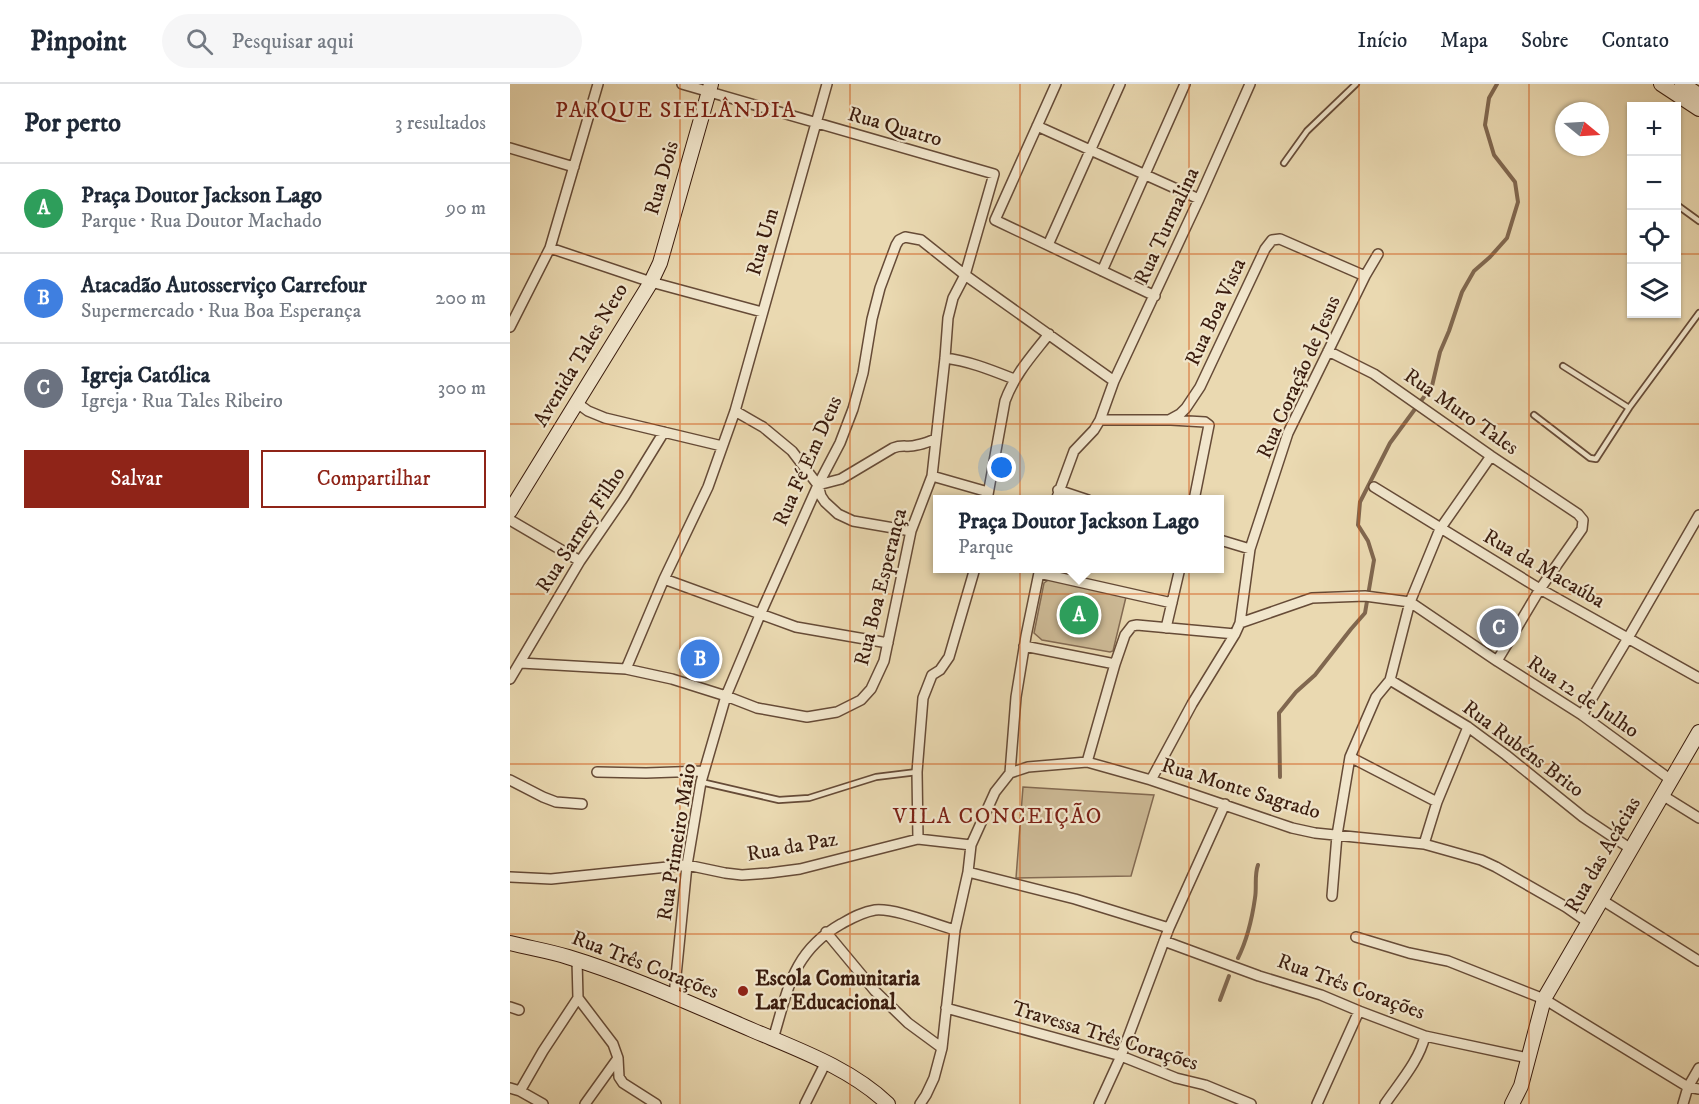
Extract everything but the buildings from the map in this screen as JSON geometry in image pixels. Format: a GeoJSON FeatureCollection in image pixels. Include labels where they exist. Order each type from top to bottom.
{"type":"FeatureCollection","features":[{"type":"Feature","properties":{"kind":"street"},"geometry":{"type":"LineString","coordinates":[[510,327],[550,248],[598,84]]}},
{"type":"Feature","properties":{"kind":"street","name":"Rua Quatro"},"geometry":{"type":"LineString","coordinates":[[682,84],[710,88],[816,123],[994,174]]}},
{"type":"Feature","properties":{"kind":"street","name":"Rua Um"},"geometry":{"type":"LineString","coordinates":[[626,669],[664,579],[708,487],[735,411],[827,84]]}},
{"type":"Feature","properties":{"kind":"street"},"geometry":{"type":"LineString","coordinates":[[1056,84],[995,220],[1155,296]]}},
{"type":"Feature","properties":{"kind":"street"},"geometry":{"type":"LineString","coordinates":[[1048,245],[1120,84]]}},
{"type":"Feature","properties":{"kind":"street"},"geometry":{"type":"LineString","coordinates":[[1102,271],[1185,84]]}},
{"type":"Feature","properties":{"kind":"street","name":"Rua Turmalina"},"geometry":{"type":"LineString","coordinates":[[1057,495],[1074,451],[1094,430],[1100,420],[1114,381],[1155,296],[1250,84]]}},
{"type":"Feature","properties":{"kind":"street"},"geometry":{"type":"LineString","coordinates":[[1661,84],[1699,109]]}},
{"type":"Feature","properties":{"kind":"street"},"geometry":{"type":"LineString","coordinates":[[1682,84],[1699,95]]}},
{"type":"Feature","properties":{"kind":"street","name":"Rua Dois"},"geometry":{"type":"LineString","coordinates":[[651,282],[660,263],[710,88]]}},
{"type":"Feature","properties":{"kind":"street"},"geometry":{"type":"LineString","coordinates":[[1037,126],[1199,199]]}},
{"type":"Feature","properties":{"kind":"street"},"geometry":{"type":"LineString","coordinates":[[510,148],[574,167]]}},
{"type":"Feature","properties":{"kind":"street","name":"Rua Boa Esperança"},"geometry":{"type":"LineString","coordinates":[[521,663],[626,669],[672,679],[757,708],[807,717],[837,712],[861,700],[871,689],[884,661],[911,531],[932,476],[948,318],[953,298],[965,274],[994,174]]}},
{"type":"Feature","properties":{"kind":"street","name":"Rua Fé Em Deus"},"geometry":{"type":"LineString","coordinates":[[726,696],[818,485],[840,443],[853,409],[863,373],[880,288],[899,240],[905,237],[921,240],[1114,381]]}},
{"type":"Feature","properties":{"kind":"street","name":"Rua Boa Vista"},"geometry":{"type":"LineString","coordinates":[[1169,420],[1180,414],[1194,398],[1272,240],[1280,239],[1365,276]]}},
{"type":"Feature","properties":{"kind":"street"},"geometry":{"type":"LineString","coordinates":[[550,248],[651,282],[762,312]]}},
{"type":"Feature","properties":{"kind":"street","name":"Rua Coração de Jesus"},"geometry":{"type":"LineString","coordinates":[[1151,780],[1192,704],[1235,634],[1240,622],[1251,549],[1288,433],[1378,254]]}},
{"type":"Feature","properties":{"kind":"street","name":"Avenida Tales Neto"},"geometry":{"type":"LineString","coordinates":[[510,511],[651,282]]}},
{"type":"Feature","properties":{"kind":"street"},"geometry":{"type":"LineString","coordinates":[[987,495],[1005,401],[1014,379],[1049,334]]}},
{"type":"Feature","properties":{"kind":"street","name":"Rua Muro Tales"},"geometry":{"type":"LineString","coordinates":[[1328,351],[1374,374],[1578,514],[1582,520],[1582,529],[1540,589]]}},
{"type":"Feature","properties":{"kind":"street"},"geometry":{"type":"LineString","coordinates":[[945,358],[962,360],[1014,379]]}},
{"type":"Feature","properties":{"kind":"street"},"geometry":{"type":"LineString","coordinates":[[577,403],[588,411],[605,418],[722,446]]}},
{"type":"Feature","properties":{"kind":"street"},"geometry":{"type":"LineString","coordinates":[[735,411],[763,427],[792,451],[818,485],[825,502],[833,510],[845,518],[911,531]]}},
{"type":"Feature","properties":{"kind":"street"},"geometry":{"type":"LineString","coordinates":[[1100,420],[1169,420],[1205,422],[1209,425],[1195,495]]}},
{"type":"Feature","properties":{"kind":"street","name":"Rua Sarney Filho"},"geometry":{"type":"LineString","coordinates":[[510,679],[579,561],[624,497],[664,432]]}},
{"type":"Feature","properties":{"kind":"street"},"geometry":{"type":"LineString","coordinates":[[818,485],[850,475],[893,448],[901,445],[917,445],[936,439]]}},
{"type":"Feature","properties":{"kind":"street"},"geometry":{"type":"LineString","coordinates":[[1332,896],[1337,835],[1350,757],[1376,697],[1390,680],[1410,602],[1440,529],[1491,456]]}},
{"type":"Feature","properties":{"kind":"street"},"geometry":{"type":"LineString","coordinates":[[932,476],[984,495]]}},
{"type":"Feature","properties":{"kind":"street","name":"Rua da Macaúba"},"geometry":{"type":"LineString","coordinates":[[1374,487],[1540,589],[1699,678]]}},
{"type":"Feature","properties":{"kind":"street"},"geometry":{"type":"LineString","coordinates":[[1582,715],[1699,515]]}},
{"type":"Feature","properties":{"kind":"street"},"geometry":{"type":"LineString","coordinates":[[510,520],[579,561]]}},
{"type":"Feature","properties":{"kind":"street"},"geometry":{"type":"LineString","coordinates":[[1224,541],[1251,549]]}},
{"type":"Feature","properties":{"kind":"street"},"geometry":{"type":"LineString","coordinates":[[918,839],[917,772],[923,698],[932,675],[949,657],[974,573]]}},
{"type":"Feature","properties":{"kind":"street"},"geometry":{"type":"LineString","coordinates":[[920,1104],[934,1078],[942,1048],[955,930],[968,872],[971,845],[995,792],[1010,772],[1016,697],[1039,573]]}},
{"type":"Feature","properties":{"kind":"street"},"geometry":{"type":"LineString","coordinates":[[1047,573],[1172,603]]}},
{"type":"Feature","properties":{"kind":"street"},"geometry":{"type":"LineString","coordinates":[[1166,628],[1179,573]]}},
{"type":"Feature","properties":{"kind":"street"},"geometry":{"type":"LineString","coordinates":[[664,579],[796,627],[888,643]]}},
{"type":"Feature","properties":{"kind":"street"},"geometry":{"type":"LineString","coordinates":[[1497,661],[1540,589]]}},
{"type":"Feature","properties":{"kind":"street","name":"Rua 12 de Julho"},"geometry":{"type":"LineString","coordinates":[[1240,622],[1312,598],[1365,596],[1410,602],[1582,715],[1671,780]]}},
{"type":"Feature","properties":{"kind":"street"},"geometry":{"type":"LineString","coordinates":[[1087,762],[1115,664],[1125,635],[1132,626],[1235,634]]}},
{"type":"Feature","properties":{"kind":"street"},"geometry":{"type":"LineString","coordinates":[[1024,646],[1115,664]]}},
{"type":"Feature","properties":{"kind":"street","name":"Rua Rubéns Brito"},"geometry":{"type":"LineString","coordinates":[[1390,680],[1467,727],[1530,774],[1583,818],[1631,849]]}},
{"type":"Feature","properties":{"kind":"street","name":"Rua Primeiro Maio"},"geometry":{"type":"LineString","coordinates":[[674,996],[687,865],[701,782],[726,696]]}},
{"type":"Feature","properties":{"kind":"street"},"geometry":{"type":"LineString","coordinates":[[1424,844],[1437,801],[1467,727]]}},
{"type":"Feature","properties":{"kind":"street","name":"Rua das Acácias"},"geometry":{"type":"LineString","coordinates":[[1512,1104],[1521,1086],[1544,999],[1699,732]]}},
{"type":"Feature","properties":{"kind":"street"},"geometry":{"type":"LineString","coordinates":[[1350,757],[1437,801]]}},
{"type":"Feature","properties":{"kind":"street","name":"Rua Monte Sagrado"},"geometry":{"type":"LineString","coordinates":[[1010,772],[1028,767],[1087,762],[1151,780],[1292,828],[1424,844],[1481,860],[1497,867],[1589,923]]}},
{"type":"Feature","properties":{"kind":"street"},"geometry":{"type":"LineString","coordinates":[[597,772],[704,771]]}},
{"type":"Feature","properties":{"kind":"street"},"geometry":{"type":"LineString","coordinates":[[510,780],[556,802],[582,804]]}},
{"type":"Feature","properties":{"kind":"street"},"geometry":{"type":"LineString","coordinates":[[1662,795],[1699,818]]}},
{"type":"Feature","properties":{"kind":"street"},"geometry":{"type":"LineString","coordinates":[[1099,1104],[1121,1056],[1169,928],[1225,804]]}},
{"type":"Feature","properties":{"kind":"street","name":"Rua da Paz"},"geometry":{"type":"LineString","coordinates":[[510,877],[551,879],[687,865],[742,875],[800,869],[918,839],[971,845]]}},
{"type":"Feature","properties":{"kind":"street"},"geometry":{"type":"LineString","coordinates":[[968,872],[1075,899],[1169,928]]}},
{"type":"Feature","properties":{"kind":"street"},"geometry":{"type":"LineString","coordinates":[[1602,900],[1699,961]]}},
{"type":"Feature","properties":{"kind":"street"},"geometry":{"type":"LineString","coordinates":[[773,1039],[792,978],[803,955],[826,932],[859,914],[876,910],[894,912],[955,930]]}},
{"type":"Feature","properties":{"kind":"street"},"geometry":{"type":"LineString","coordinates":[[826,932],[875,991],[908,1023],[942,1048]]}},
{"type":"Feature","properties":{"kind":"street"},"geometry":{"type":"LineString","coordinates":[[1356,937],[1448,961],[1544,999],[1688,1087],[1699,1089]]}},
{"type":"Feature","properties":{"kind":"street","name":"Rua Três Corações"},"geometry":{"type":"LineString","coordinates":[[1164,941],[1259,976],[1321,995],[1425,1036],[1528,1058]]}},
{"type":"Feature","properties":{"kind":"street","name":"Rua Três Corações"},"geometry":{"type":"LineString","coordinates":[[510,943],[577,960],[674,996],[826,1062],[888,1104]]}},
{"type":"Feature","properties":{"kind":"street"},"geometry":{"type":"LineString","coordinates":[[543,1104],[515,1089],[578,998],[577,960]]}},
{"type":"Feature","properties":{"kind":"street"},"geometry":{"type":"LineString","coordinates":[[578,998],[608,1036],[618,1058],[619,1077],[623,1083],[656,1104]]}},
{"type":"Feature","properties":{"kind":"street","name":"Travessa Três Corações"},"geometry":{"type":"LineString","coordinates":[[946,1008],[1121,1056],[1176,1078],[1205,1084],[1251,1104]]}},
{"type":"Feature","properties":{"kind":"street"},"geometry":{"type":"LineString","coordinates":[[1317,1104],[1359,1011]]}},
{"type":"Feature","properties":{"kind":"street"},"geometry":{"type":"LineString","coordinates":[[1385,1104],[1418,1057],[1425,1036]]}},
{"type":"Feature","properties":{"kind":"street"},"geometry":{"type":"LineString","coordinates":[[585,1104],[618,1058]]}},
{"type":"Feature","properties":{"kind":"street"},"geometry":{"type":"LineString","coordinates":[[805,1104],[826,1062]]}},
{"type":"Feature","properties":{"kind":"street"},"geometry":{"type":"LineString","coordinates":[[1683,1104],[1688,1087],[1699,1068]]}},
{"type":"Feature","properties":{"kind":"lane"},"geometry":{"type":"LineString","coordinates":[[1284,163],[1307,131],[1356,84]]}},
{"type":"Feature","properties":{"kind":"lane"},"geometry":{"type":"LineString","coordinates":[[1681,208],[1699,221]]}},
{"type":"Feature","properties":{"kind":"lane"},"geometry":{"type":"LineString","coordinates":[[1534,415],[1590,458],[1596,459],[1629,408],[1699,313]]}},
{"type":"Feature","properties":{"kind":"lane"},"geometry":{"type":"LineString","coordinates":[[1563,366],[1629,408]]}},
{"type":"Feature","properties":{"kind":"lane"},"geometry":{"type":"LineString","coordinates":[[701,782],[779,800],[809,798],[876,777],[917,772]]}},
{"type":"Feature","properties":{"kind":"shaded area"},"geometry":{"type":"Polygon","coordinates":[[[1050,579],[1126,597],[1113,651],[1042,640],[1034,633],[1044,583],[1050,579]]]}},
{"type":"Feature","properties":{"kind":"shaded area"},"geometry":{"type":"Polygon","coordinates":[[[1023,787],[1154,795],[1131,876],[1016,878],[1023,787]]]}},
{"type":"Feature","properties":{"kind":"waterway"},"geometry":{"type":"LineString","coordinates":[[1280,777],[1279,713],[1296,692],[1315,675],[1365,613],[1374,560],[1368,541],[1358,525],[1360,502],[1390,443],[1432,386],[1440,352],[1462,292],[1474,271],[1507,238],[1518,202],[1515,182],[1494,155],[1485,125],[1489,98],[1497,84]]}},
{"type":"Feature","properties":{"kind":"waterway"},"geometry":{"type":"LineString","coordinates":[[1238,958],[1251,921],[1258,865]]}},
{"type":"Feature","properties":{"kind":"waterway"},"geometry":{"type":"LineString","coordinates":[[1220,1000],[1229,976]]}},
{"type":"Feature","properties":{"kind":"place","name":"Praça Doutor Jackson Lago"},"geometry":{"type":"Point","coordinates":[1079,615]}},
{"type":"Feature","properties":{"kind":"place","name":"Igreja Católica"},"geometry":{"type":"Point","coordinates":[1499,628]}},
{"type":"Feature","properties":{"kind":"place","name":"Atacadão Autosserviço Carrefour"},"geometry":{"type":"Point","coordinates":[700,659]}},
{"type":"Feature","properties":{"kind":"place","name":"Escola Comunitaria Lar Educacional"},"geometry":{"type":"Point","coordinates":[743,991]}},
{"type":"Feature","properties":{"kind":"district","name":"PARQUE SIELÂNDIA"},"geometry":{"type":"Point","coordinates":[676,110]}},
{"type":"Feature","properties":{"kind":"district","name":"VILA CONCEIÇÃO"},"geometry":{"type":"Point","coordinates":[998,816]}}]}
